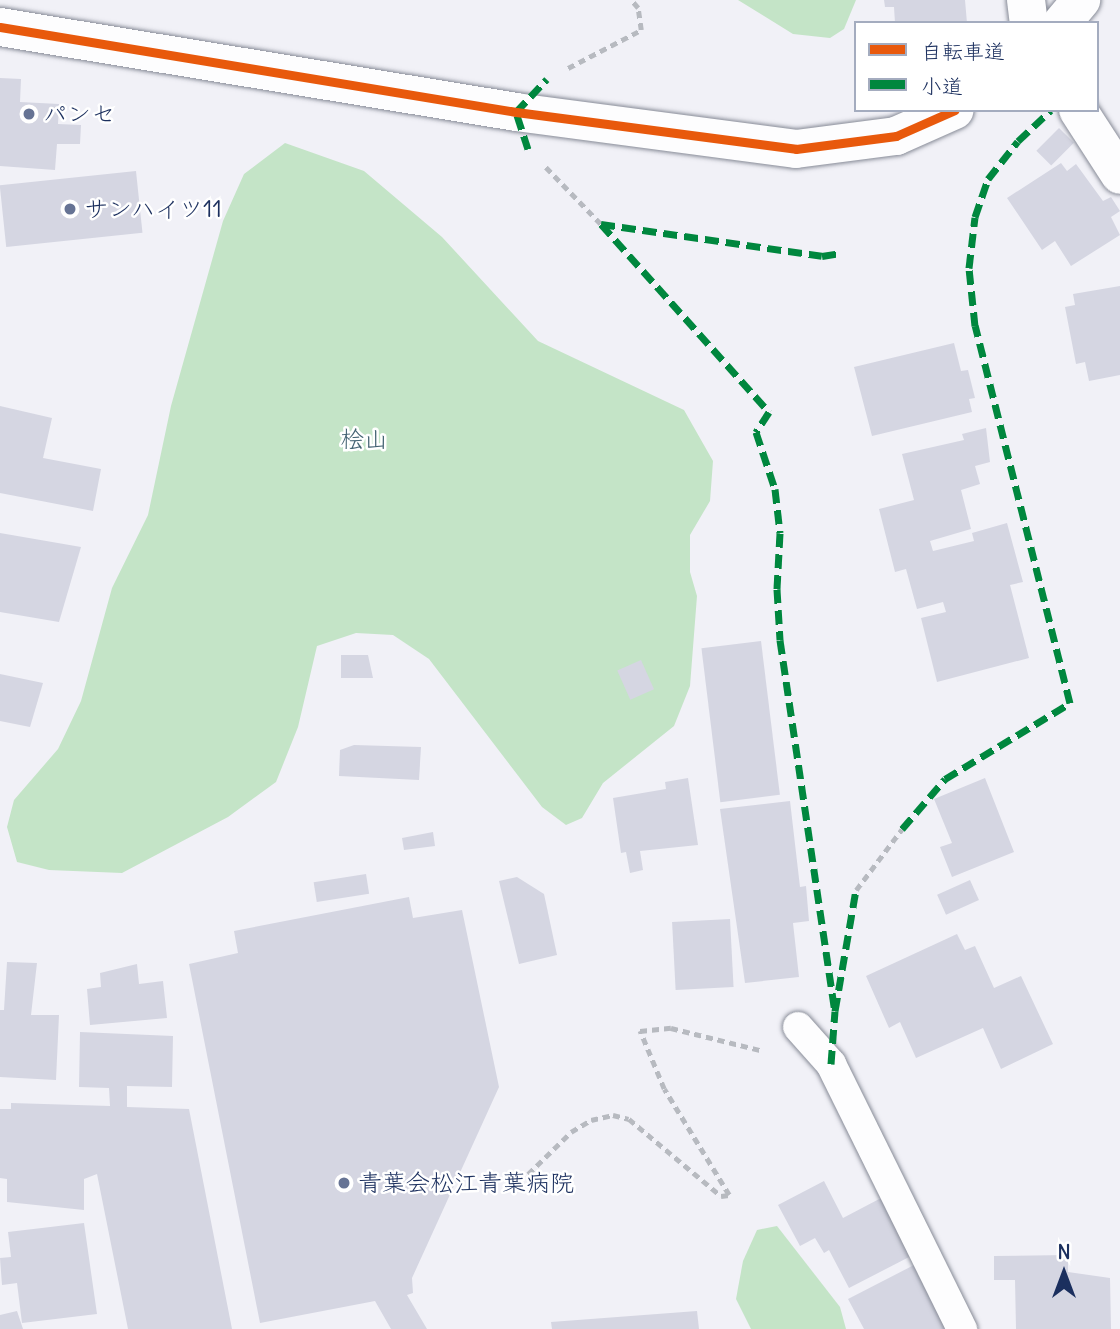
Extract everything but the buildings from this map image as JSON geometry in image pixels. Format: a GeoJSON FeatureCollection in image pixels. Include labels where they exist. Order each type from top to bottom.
{"type":"FeatureCollection","features":[{"type":"Feature","properties":{"kind":"street"},"geometry":{"type":"LineString","coordinates":[[1026,0],[1029,21]]}},
{"type":"Feature","properties":{"kind":"street"},"geometry":{"type":"LineString","coordinates":[[1064,21],[1081,0]]}},
{"type":"Feature","properties":{"kind":"street"},"geometry":{"type":"LineString","coordinates":[[0,27],[516,112],[796,149],[896,136],[950,112]]}},
{"type":"Feature","properties":{"kind":"street"},"geometry":{"type":"LineString","coordinates":[[1078,112],[1120,175]]}},
{"type":"Feature","properties":{"kind":"lane"},"geometry":{"type":"LineString","coordinates":[[798,1027],[831,1064],[962,1329]]}},
{"type":"Feature","properties":{"kind":"path"},"geometry":{"type":"LineString","coordinates":[[558,73],[641,30],[638,8],[631,0]]}},
{"type":"Feature","properties":{"kind":"path"},"geometry":{"type":"LineString","coordinates":[[537,158],[601,224]]}},
{"type":"Feature","properties":{"kind":"path"},"geometry":{"type":"LineString","coordinates":[[856,890],[873,862],[902,829]]}},
{"type":"Feature","properties":{"kind":"path"},"geometry":{"type":"LineString","coordinates":[[528,1174],[571,1132],[591,1120],[613,1115],[629,1119],[721,1196],[729,1195],[664,1089],[640,1031],[671,1028],[768,1053]]}},
{"type":"Feature","properties":{"kind":"green space"},"geometry":{"type":"Polygon","coordinates":[[[738,0],[856,0],[844,29],[830,38],[793,34],[738,0]]]}},
{"type":"Feature","properties":{"kind":"green space","name":"桧山"},"geometry":{"type":"Polygon","coordinates":[[[285,143],[364,171],[442,237],[538,341],[684,410],[713,461],[710,501],[690,535],[690,572],[697,596],[690,686],[674,726],[603,783],[582,818],[566,825],[542,807],[429,659],[393,635],[356,633],[317,646],[298,727],[276,782],[228,817],[122,873],[49,870],[17,862],[7,827],[14,800],[58,749],[81,701],[112,588],[148,515],[171,406],[223,221],[244,174],[285,143]]]}},
{"type":"Feature","properties":{"kind":"green space"},"geometry":{"type":"Polygon","coordinates":[[[777,1226],[840,1307],[846,1329],[751,1329],[736,1299],[743,1261],[757,1230],[777,1226]]]}},
{"type":"Feature","properties":{"kind":"marked path"},"geometry":{"type":"LineString","coordinates":[[528,149],[516,112],[547,79]]}},
{"type":"Feature","properties":{"kind":"marked path"},"geometry":{"type":"LineString","coordinates":[[902,829],[945,779],[1070,703],[975,326],[969,268],[975,217],[988,179],[1018,141],[1049,112]]}},
{"type":"Feature","properties":{"kind":"marked path"},"geometry":{"type":"LineString","coordinates":[[601,224],[769,412],[756,432],[775,489],[780,533],[777,589],[780,640],[835,1011]]}},
{"type":"Feature","properties":{"kind":"marked path"},"geometry":{"type":"LineString","coordinates":[[601,224],[822,256],[842,253]]}},
{"type":"Feature","properties":{"kind":"marked path"},"geometry":{"type":"LineString","coordinates":[[831,1064],[835,1011],[856,890]]}},
{"type":"Feature","properties":{"kind":"cycle path"},"geometry":{"type":"LineString","coordinates":[[0,27],[516,112],[796,149],[896,136],[950,112]]}},
{"type":"Feature","properties":{"kind":"place","name":"パンセ"},"geometry":{"type":"Point","coordinates":[29,114]}},
{"type":"Feature","properties":{"kind":"place","name":"サンハイツ11"},"geometry":{"type":"Point","coordinates":[70,209]}},
{"type":"Feature","properties":{"kind":"place","name":"青葉会松江青葉病院"},"geometry":{"type":"Point","coordinates":[344,1183]}}]}
